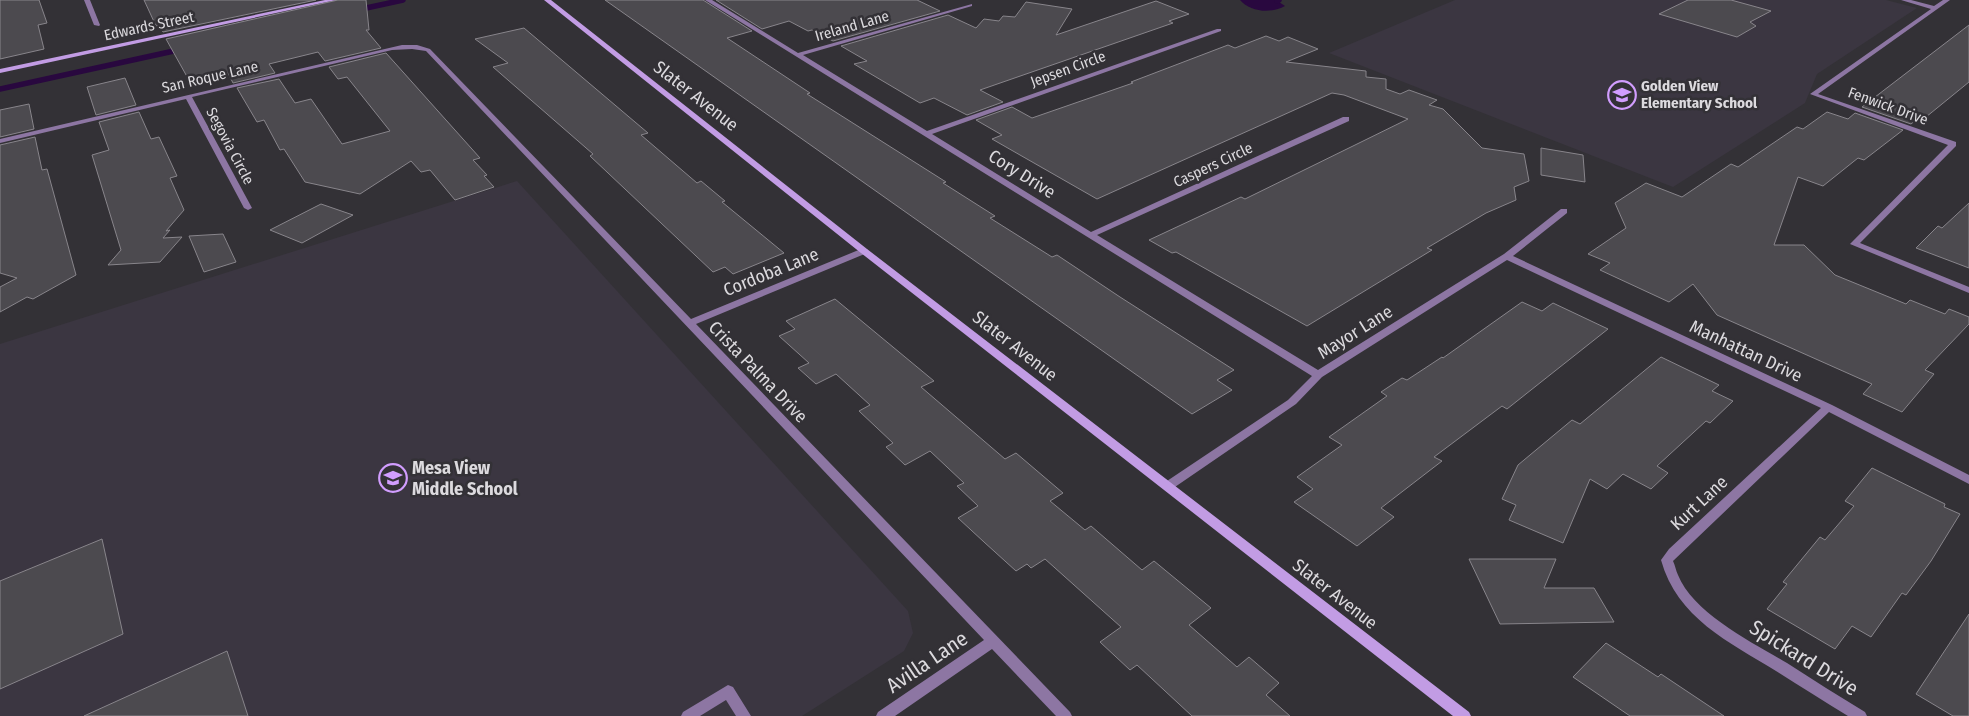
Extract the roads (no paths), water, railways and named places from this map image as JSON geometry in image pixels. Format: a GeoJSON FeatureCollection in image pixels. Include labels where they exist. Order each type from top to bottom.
{"type":"FeatureCollection","features":[{"type":"Feature","properties":{"kind":"street"},"geometry":{"type":"LineString","coordinates":[[87,0],[97,25]]}},
{"type":"Feature","properties":{"kind":"street","name":"Edwards Street"},"geometry":{"type":"LineString","coordinates":[[0,71],[334,0]]}},
{"type":"Feature","properties":{"kind":"street","name":"Slater Avenue"},"geometry":{"type":"LineString","coordinates":[[547,0],[864,251],[1464,716]]}},
{"type":"Feature","properties":{"kind":"street","name":"Cory Drive"},"geometry":{"type":"LineString","coordinates":[[708,0],[1318,375]]}},
{"type":"Feature","properties":{"kind":"street","name":"Ireland Lane"},"geometry":{"type":"LineString","coordinates":[[797,55],[970,5],[960,0]]}},
{"type":"Feature","properties":{"kind":"street"},"geometry":{"type":"LineString","coordinates":[[1904,0],[1935,8],[1947,0]]}},
{"type":"Feature","properties":{"kind":"street","name":"Fenwick Drive"},"geometry":{"type":"LineString","coordinates":[[1935,8],[1813,94],[1953,144],[1854,244],[1969,290]]}},
{"type":"Feature","properties":{"kind":"street","name":"Jepsen Circle"},"geometry":{"type":"LineString","coordinates":[[926,134],[1219,30]]}},
{"type":"Feature","properties":{"kind":"street","name":"San Roque Lane"},"geometry":{"type":"LineString","coordinates":[[0,141],[386,49],[418,46],[428,50]]}},
{"type":"Feature","properties":{"kind":"street","name":"Crista Palma Drive"},"geometry":{"type":"LineString","coordinates":[[428,50],[1066,716]]}},
{"type":"Feature","properties":{"kind":"street","name":"Segovia Circle"},"geometry":{"type":"LineString","coordinates":[[188,96],[248,208]]}},
{"type":"Feature","properties":{"kind":"street","name":"Caspers Circle"},"geometry":{"type":"LineString","coordinates":[[1091,236],[1346,119]]}},
{"type":"Feature","properties":{"kind":"street","name":"Mayor Lane"},"geometry":{"type":"LineString","coordinates":[[1168,486],[1292,402],[1318,375],[1507,256],[1564,211]]}},
{"type":"Feature","properties":{"kind":"street","name":"Cordoba Lane"},"geometry":{"type":"LineString","coordinates":[[689,323],[864,251]]}},
{"type":"Feature","properties":{"kind":"street","name":"Manhattan Drive"},"geometry":{"type":"LineString","coordinates":[[1507,256],[1828,407],[1969,480]]}},
{"type":"Feature","properties":{"kind":"street","name":"Kurt Lane"},"geometry":{"type":"LineString","coordinates":[[1726,635],[1698,612],[1682,592],[1673,580],[1667,560],[1694,531],[1828,407]]}},
{"type":"Feature","properties":{"kind":"street","name":"Spickard Drive"},"geometry":{"type":"LineString","coordinates":[[1726,635],[1860,716]]}},
{"type":"Feature","properties":{"kind":"street","name":"Avilla Lane"},"geometry":{"type":"LineString","coordinates":[[883,716],[994,641]]}},
{"type":"Feature","properties":{"kind":"street"},"geometry":{"type":"LineString","coordinates":[[688,716],[728,692],[744,716]]}},
{"type":"Feature","properties":{"kind":"waterway"},"geometry":{"type":"LineString","coordinates":[[357,10],[403,0]]}},
{"type":"Feature","properties":{"kind":"waterway"},"geometry":{"type":"LineString","coordinates":[[0,89],[183,49]]}},
{"type":"Feature","properties":{"kind":"place","name":"Golden View Elementary School"},"geometry":{"type":"Point","coordinates":[1622,95]}},
{"type":"Feature","properties":{"kind":"place","name":"Mesa View Middle School"},"geometry":{"type":"Point","coordinates":[393,478]}}]}
